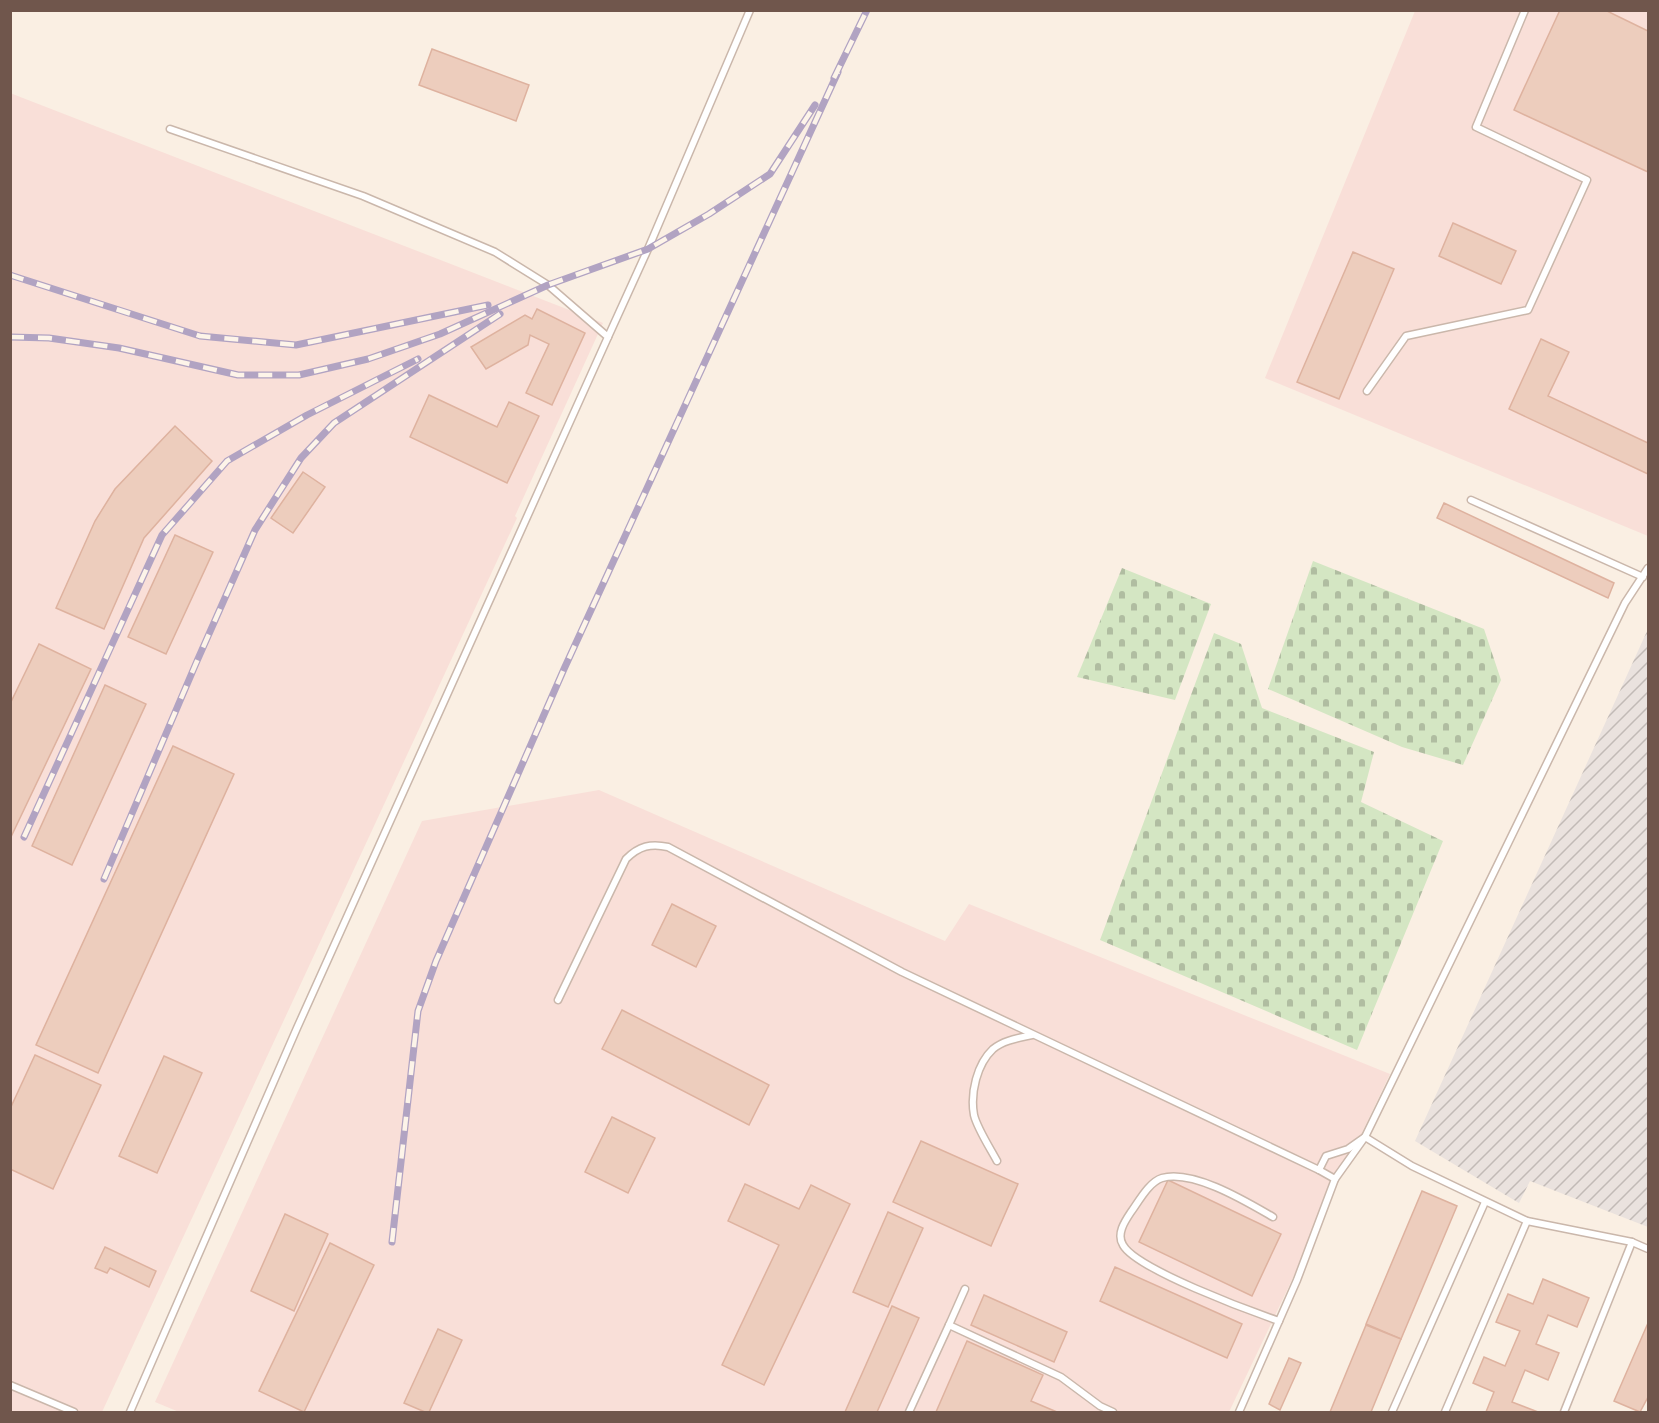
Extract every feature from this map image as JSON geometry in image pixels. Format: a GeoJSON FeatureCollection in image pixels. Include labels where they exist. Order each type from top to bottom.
{"type":"FeatureCollection","features":[{"type":"Feature","properties":{"kind":"lane"},"geometry":{"type":"LineString","coordinates":[[130,1413],[297,1028],[648,249],[750,10]]}},
{"type":"Feature","properties":{"kind":"lane"},"geometry":{"type":"LineString","coordinates":[[1367,391],[1406,336],[1528,310],[1587,180],[1476,127],[1525,10]]}},
{"type":"Feature","properties":{"kind":"lane"},"geometry":{"type":"LineString","coordinates":[[170,129],[363,196],[495,252],[548,285],[608,337]]}},
{"type":"Feature","properties":{"kind":"lane"},"geometry":{"type":"LineString","coordinates":[[1470,500],[1643,577]]}},
{"type":"Feature","properties":{"kind":"lane"},"geometry":{"type":"LineString","coordinates":[[1239,1413],[1279,1321],[1335,1179],[1365,1137],[1625,603],[1648,568]]}},
{"type":"Feature","properties":{"kind":"lane"},"geometry":{"type":"LineString","coordinates":[[558,999],[626,859],[645,845],[668,847],[902,972],[1335,1179]]}},
{"type":"Feature","properties":{"kind":"lane"},"geometry":{"type":"LineString","coordinates":[[997,1161],[974,1115],[974,1085],[982,1062],[994,1048],[1009,1040],[1033,1035]]}},
{"type":"Feature","properties":{"kind":"lane"},"geometry":{"type":"LineString","coordinates":[[1319,1170],[1326,1156],[1348,1149],[1365,1137]]}},
{"type":"Feature","properties":{"kind":"lane"},"geometry":{"type":"LineString","coordinates":[[1365,1137],[1412,1166],[1527,1221],[1632,1242],[1648,1249]]}},
{"type":"Feature","properties":{"kind":"lane"},"geometry":{"type":"LineString","coordinates":[[1273,1217],[1223,1189],[1181,1177],[1161,1178],[1149,1188],[1120,1232],[1122,1244],[1130,1255],[1163,1274],[1279,1321]]}},
{"type":"Feature","properties":{"kind":"lane"},"geometry":{"type":"LineString","coordinates":[[1392,1413],[1485,1202]]}},
{"type":"Feature","properties":{"kind":"lane"},"geometry":{"type":"LineString","coordinates":[[1445,1413],[1527,1221]]}},
{"type":"Feature","properties":{"kind":"lane"},"geometry":{"type":"LineString","coordinates":[[1564,1413],[1632,1242]]}},
{"type":"Feature","properties":{"kind":"lane"},"geometry":{"type":"LineString","coordinates":[[909,1413],[965,1289]]}},
{"type":"Feature","properties":{"kind":"lane"},"geometry":{"type":"LineString","coordinates":[[949,1325],[1061,1377],[1113,1413]]}},
{"type":"Feature","properties":{"kind":"lane"},"geometry":{"type":"LineString","coordinates":[[10,1385],[74,1413]]}},
{"type":"Feature","properties":{"kind":"shaded area"},"geometry":{"type":"Polygon","coordinates":[[[1415,11],[1648,11],[1648,536],[1265,378],[1415,11]]]}},
{"type":"Feature","properties":{"kind":"shaded area"},"geometry":{"type":"Polygon","coordinates":[[[10,93],[603,323],[515,516],[517,518],[102,1412],[11,1412],[10,93]]]}},
{"type":"Feature","properties":{"kind":"shaded area"},"geometry":{"type":"Polygon","coordinates":[[[1648,629],[1648,1227],[1530,1181],[1519,1203],[1415,1141],[1648,629]]]}},
{"type":"Feature","properties":{"kind":"shaded area"},"geometry":{"type":"Polygon","coordinates":[[[599,790],[945,941],[969,904],[1390,1074],[1229,1412],[179,1412],[155,1402],[422,821],[599,790]]]}},
{"type":"Feature","properties":{"kind":"green space"},"geometry":{"type":"Polygon","coordinates":[[[1313,561],[1484,629],[1501,680],[1463,765],[1402,747],[1268,689],[1313,561]]]}},
{"type":"Feature","properties":{"kind":"green space"},"geometry":{"type":"Polygon","coordinates":[[[1122,568],[1211,604],[1175,700],[1077,677],[1122,568]]]}},
{"type":"Feature","properties":{"kind":"green space"},"geometry":{"type":"Polygon","coordinates":[[[1214,633],[1241,644],[1262,708],[1374,752],[1361,802],[1443,841],[1357,1050],[1100,940],[1214,633]]]}},
{"type":"Feature","properties":{"kind":"building"},"geometry":{"type":"Polygon","coordinates":[[[1560,10],[1605,10],[1648,31],[1648,172],[1514,110],[1560,10]]]}},
{"type":"Feature","properties":{"kind":"building"},"geometry":{"type":"Polygon","coordinates":[[[432,49],[529,85],[516,121],[419,85],[432,49]]]}},
{"type":"Feature","properties":{"kind":"building"},"geometry":{"type":"Polygon","coordinates":[[[1453,223],[1516,251],[1501,284],[1439,256],[1453,223]]]}},
{"type":"Feature","properties":{"kind":"building"},"geometry":{"type":"Polygon","coordinates":[[[1353,252],[1394,269],[1339,399],[1297,382],[1353,252]]]}},
{"type":"Feature","properties":{"kind":"building"},"geometry":{"type":"Polygon","coordinates":[[[537,309],[585,333],[552,405],[526,393],[549,344],[530,335],[528,345],[486,369],[471,347],[525,315],[532,319],[537,309]]]}},
{"type":"Feature","properties":{"kind":"building"},"geometry":{"type":"Polygon","coordinates":[[[1541,339],[1569,352],[1548,396],[1648,443],[1648,474],[1509,409],[1541,339]]]}},
{"type":"Feature","properties":{"kind":"building"},"geometry":{"type":"Polygon","coordinates":[[[429,395],[497,427],[509,402],[539,416],[507,483],[410,437],[429,395]]]}},
{"type":"Feature","properties":{"kind":"building"},"geometry":{"type":"Polygon","coordinates":[[[175,426],[212,461],[144,538],[104,629],[56,608],[95,521],[115,489],[175,426]]]}},
{"type":"Feature","properties":{"kind":"building"},"geometry":{"type":"Polygon","coordinates":[[[303,472],[325,487],[293,533],[271,518],[303,472]]]}},
{"type":"Feature","properties":{"kind":"building"},"geometry":{"type":"Polygon","coordinates":[[[1444,503],[1614,583],[1608,598],[1437,518],[1444,503]]]}},
{"type":"Feature","properties":{"kind":"building"},"geometry":{"type":"Polygon","coordinates":[[[175,535],[213,552],[166,654],[128,637],[175,535]]]}},
{"type":"Feature","properties":{"kind":"building"},"geometry":{"type":"Polygon","coordinates":[[[39,644],[91,669],[10,839],[10,704],[39,644]]]}},
{"type":"Feature","properties":{"kind":"building"},"geometry":{"type":"Polygon","coordinates":[[[105,685],[146,704],[72,865],[32,846],[105,685]]]}},
{"type":"Feature","properties":{"kind":"building"},"geometry":{"type":"Polygon","coordinates":[[[173,746],[234,774],[98,1073],[36,1045],[173,746]]]}},
{"type":"Feature","properties":{"kind":"building"},"geometry":{"type":"Polygon","coordinates":[[[672,904],[716,926],[696,967],[652,945],[672,904]]]}},
{"type":"Feature","properties":{"kind":"building"},"geometry":{"type":"Polygon","coordinates":[[[622,1010],[769,1085],[749,1125],[602,1049],[622,1010]]]}},
{"type":"Feature","properties":{"kind":"building"},"geometry":{"type":"Polygon","coordinates":[[[35,1055],[101,1085],[53,1189],[10,1169],[10,1109],[35,1055]]]}},
{"type":"Feature","properties":{"kind":"building"},"geometry":{"type":"Polygon","coordinates":[[[164,1056],[202,1073],[157,1173],[119,1156],[164,1056]]]}},
{"type":"Feature","properties":{"kind":"building"},"geometry":{"type":"Polygon","coordinates":[[[612,1117],[655,1138],[628,1193],[585,1172],[612,1117]]]}},
{"type":"Feature","properties":{"kind":"building"},"geometry":{"type":"Polygon","coordinates":[[[921,1141],[1018,1184],[991,1246],[893,1202],[921,1141]]]}},
{"type":"Feature","properties":{"kind":"building"},"geometry":{"type":"Polygon","coordinates":[[[1168,1180],[1281,1234],[1252,1296],[1139,1242],[1168,1180]]]}},
{"type":"Feature","properties":{"kind":"building"},"geometry":{"type":"Polygon","coordinates":[[[745,1184],[799,1209],[811,1185],[850,1204],[764,1385],[722,1365],[779,1245],[728,1221],[745,1184]]]}},
{"type":"Feature","properties":{"kind":"building"},"geometry":{"type":"Polygon","coordinates":[[[1422,1191],[1457,1206],[1401,1339],[1366,1324],[1422,1191]]]}},
{"type":"Feature","properties":{"kind":"building"},"geometry":{"type":"Polygon","coordinates":[[[888,1212],[923,1228],[888,1307],[853,1292],[888,1212]]]}},
{"type":"Feature","properties":{"kind":"building"},"geometry":{"type":"Polygon","coordinates":[[[285,1214],[328,1234],[294,1311],[251,1291],[285,1214]]]}},
{"type":"Feature","properties":{"kind":"building"},"geometry":{"type":"Polygon","coordinates":[[[330,1243],[374,1265],[304,1412],[259,1391],[330,1243]]]}},
{"type":"Feature","properties":{"kind":"building"},"geometry":{"type":"Polygon","coordinates":[[[105,1247],[156,1271],[149,1287],[110,1268],[107,1273],[95,1268],[105,1247]]]}},
{"type":"Feature","properties":{"kind":"building"},"geometry":{"type":"Polygon","coordinates":[[[1115,1267],[1242,1324],[1227,1358],[1100,1301],[1115,1267]]]}},
{"type":"Feature","properties":{"kind":"building"},"geometry":{"type":"Polygon","coordinates":[[[1543,1279],[1589,1298],[1577,1327],[1548,1315],[1536,1344],[1559,1353],[1548,1380],[1525,1370],[1512,1402],[1538,1412],[1486,1412],[1494,1392],[1473,1383],[1484,1357],[1505,1366],[1520,1331],[1496,1322],[1508,1294],[1533,1304],[1543,1279]]]}},
{"type":"Feature","properties":{"kind":"building"},"geometry":{"type":"Polygon","coordinates":[[[984,1295],[1067,1332],[1054,1362],[971,1325],[984,1295]]]}},
{"type":"Feature","properties":{"kind":"building"},"geometry":{"type":"Polygon","coordinates":[[[892,1306],[919,1318],[877,1412],[845,1412],[892,1306]]]}},
{"type":"Feature","properties":{"kind":"building"},"geometry":{"type":"Polygon","coordinates":[[[1648,1323],[1648,1397],[1640,1412],[1614,1401],[1648,1323]]]}},
{"type":"Feature","properties":{"kind":"building"},"geometry":{"type":"Polygon","coordinates":[[[1366,1325],[1401,1339],[1371,1412],[1330,1412],[1366,1325]]]}},
{"type":"Feature","properties":{"kind":"building"},"geometry":{"type":"Polygon","coordinates":[[[438,1329],[462,1340],[429,1412],[425,1412],[404,1403],[438,1329]]]}},
{"type":"Feature","properties":{"kind":"building"},"geometry":{"type":"Polygon","coordinates":[[[967,1341],[1043,1375],[1031,1401],[1057,1412],[936,1412],[967,1341]]]}},
{"type":"Feature","properties":{"kind":"building"},"geometry":{"type":"Polygon","coordinates":[[[1289,1358],[1301,1363],[1280,1410],[1269,1404],[1289,1358]]]}},
{"type":"Feature","properties":{"kind":"railway"},"geometry":{"type":"LineString","coordinates":[[834,78],[867,10]]}},
{"type":"Feature","properties":{"kind":"railway"},"geometry":{"type":"LineString","coordinates":[[392,1242],[418,1011],[436,961],[564,669],[838,72]]}},
{"type":"Feature","properties":{"kind":"railway"},"geometry":{"type":"LineString","coordinates":[[10,337],[49,338],[119,348],[238,375],[299,375],[368,359],[440,334],[548,285],[648,249],[709,214],[770,174],[815,105]]}},
{"type":"Feature","properties":{"kind":"railway"},"geometry":{"type":"LineString","coordinates":[[10,275],[200,336],[296,345],[488,305]]}},
{"type":"Feature","properties":{"kind":"railway"},"geometry":{"type":"LineString","coordinates":[[104,879],[255,530],[301,458],[334,423],[500,314]]}},
{"type":"Feature","properties":{"kind":"railway"},"geometry":{"type":"LineString","coordinates":[[24,837],[162,535],[227,461],[307,415],[418,359]]}}]}
